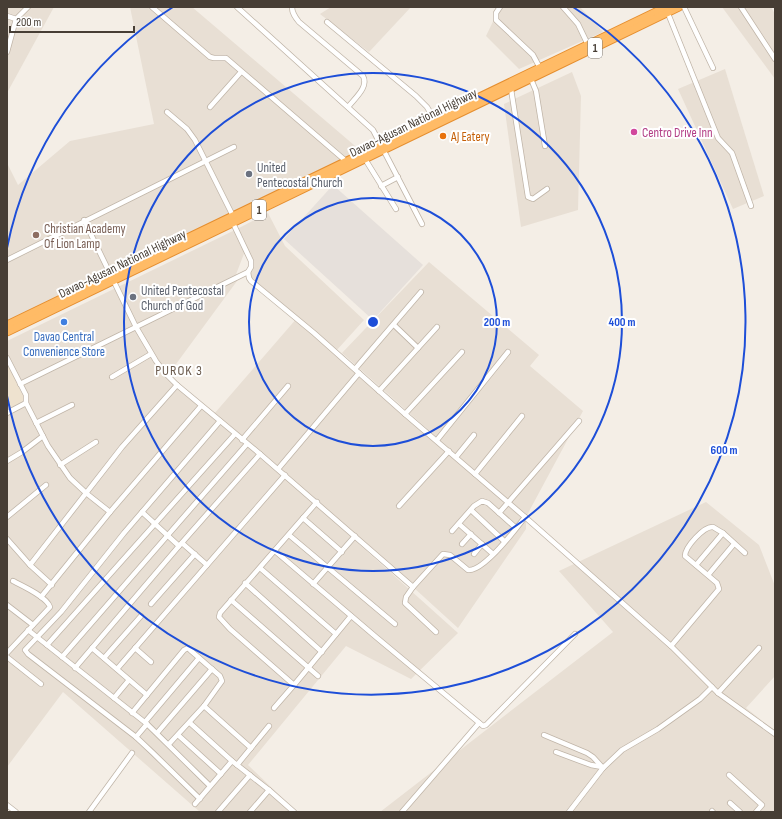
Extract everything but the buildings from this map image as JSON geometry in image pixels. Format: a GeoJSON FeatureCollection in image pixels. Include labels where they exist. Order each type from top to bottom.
{"type":"FeatureCollection","features":[{"type":"Feature","properties":{"kind":"highway","name":"Davao-Agusan National Highway"},"geometry":{"type":"LineString","coordinates":[[7,332],[49,309],[232,219],[589,48],[667,9],[679,7]]}},
{"type":"Feature","properties":{"kind":"highway","name":"Davao-Agusan National Highway"},"geometry":{"type":"LineString","coordinates":[[348,164],[366,159],[382,147],[434,119],[451,114],[511,89],[530,79],[541,71]]}},
{"type":"Feature","properties":{"kind":"highway","name":"Davao-Agusan National Highway"},"geometry":{"type":"LineString","coordinates":[[7,325],[49,309]]}},
{"type":"Feature","properties":{"kind":"street"},"geometry":{"type":"LineString","coordinates":[[7,52],[16,19],[28,7]]}},
{"type":"Feature","properties":{"kind":"street"},"geometry":{"type":"LineString","coordinates":[[152,7],[206,54],[214,58],[226,58],[348,164]]}},
{"type":"Feature","properties":{"kind":"street"},"geometry":{"type":"LineString","coordinates":[[237,7],[373,130],[422,224]]}},
{"type":"Feature","properties":{"kind":"street"},"geometry":{"type":"LineString","coordinates":[[292,7],[292,11],[299,22],[363,76],[365,84],[348,107]]}},
{"type":"Feature","properties":{"kind":"street"},"geometry":{"type":"LineString","coordinates":[[500,7],[496,13],[496,20],[533,55],[541,71]]}},
{"type":"Feature","properties":{"kind":"street"},"geometry":{"type":"LineString","coordinates":[[563,7],[578,24],[589,48]]}},
{"type":"Feature","properties":{"kind":"street"},"geometry":{"type":"LineString","coordinates":[[684,7],[713,68]]}},
{"type":"Feature","properties":{"kind":"street"},"geometry":{"type":"LineString","coordinates":[[741,7],[775,59]]}},
{"type":"Feature","properties":{"kind":"street"},"geometry":{"type":"LineString","coordinates":[[667,9],[718,138],[732,153],[751,206]]}},
{"type":"Feature","properties":{"kind":"street"},"geometry":{"type":"LineString","coordinates":[[7,16],[16,19]]}},
{"type":"Feature","properties":{"kind":"street"},"geometry":{"type":"LineString","coordinates":[[327,22],[416,96],[427,107],[434,119]]}},
{"type":"Feature","properties":{"kind":"street"},"geometry":{"type":"LineString","coordinates":[[7,28],[12,31]]}},
{"type":"Feature","properties":{"kind":"street"},"geometry":{"type":"LineString","coordinates":[[210,107],[241,72]]}},
{"type":"Feature","properties":{"kind":"street"},"geometry":{"type":"LineString","coordinates":[[530,79],[537,96],[545,146]]}},
{"type":"Feature","properties":{"kind":"street"},"geometry":{"type":"LineString","coordinates":[[511,89],[528,197],[533,199],[547,189]]}},
{"type":"Feature","properties":{"kind":"street"},"geometry":{"type":"LineString","coordinates":[[20,384],[248,272],[251,267],[251,261],[206,161],[191,134],[167,112]]}},
{"type":"Feature","properties":{"kind":"street"},"geometry":{"type":"LineString","coordinates":[[7,260],[234,146]]}},
{"type":"Feature","properties":{"kind":"street"},"geometry":{"type":"LineString","coordinates":[[366,159],[396,209]]}},
{"type":"Feature","properties":{"kind":"street"},"geometry":{"type":"LineString","coordinates":[[381,186],[398,177]]}},
{"type":"Feature","properties":{"kind":"street"},"geometry":{"type":"LineString","coordinates":[[84,220],[136,327],[151,354],[166,374],[201,406],[317,502],[413,587]]}},
{"type":"Feature","properties":{"kind":"street"},"geometry":{"type":"LineString","coordinates":[[248,272],[251,281],[314,333],[405,414],[525,517],[671,646],[718,693],[775,734]]}},
{"type":"Feature","properties":{"kind":"street"},"geometry":{"type":"LineString","coordinates":[[355,369],[421,292]]}},
{"type":"Feature","properties":{"kind":"street"},"geometry":{"type":"LineString","coordinates":[[394,325],[418,348]]}},
{"type":"Feature","properties":{"kind":"street"},"geometry":{"type":"LineString","coordinates":[[379,391],[437,327]]}},
{"type":"Feature","properties":{"kind":"street"},"geometry":{"type":"LineString","coordinates":[[405,414],[462,352]]}},
{"type":"Feature","properties":{"kind":"street"},"geometry":{"type":"LineString","coordinates":[[436,440],[508,352]]}},
{"type":"Feature","properties":{"kind":"street"},"geometry":{"type":"LineString","coordinates":[[112,377],[151,354]]}},
{"type":"Feature","properties":{"kind":"street"},"geometry":{"type":"LineString","coordinates":[[7,358],[26,395],[26,402],[36,423],[60,465],[74,483],[110,512]]}},
{"type":"Feature","properties":{"kind":"street"},"geometry":{"type":"LineString","coordinates":[[278,469],[359,373]]}},
{"type":"Feature","properties":{"kind":"street"},"geometry":{"type":"LineString","coordinates":[[30,565],[122,448],[177,385]]}},
{"type":"Feature","properties":{"kind":"street"},"geometry":{"type":"LineString","coordinates":[[242,440],[288,386]]}},
{"type":"Feature","properties":{"kind":"street"},"geometry":{"type":"LineString","coordinates":[[7,413],[26,402]]}},
{"type":"Feature","properties":{"kind":"street"},"geometry":{"type":"LineString","coordinates":[[36,423],[72,405]]}},
{"type":"Feature","properties":{"kind":"street"},"geometry":{"type":"LineString","coordinates":[[41,597],[110,512],[201,406]]}},
{"type":"Feature","properties":{"kind":"street"},"geometry":{"type":"LineString","coordinates":[[475,474],[522,416]]}},
{"type":"Feature","properties":{"kind":"street"},"geometry":{"type":"LineString","coordinates":[[200,799],[136,737],[28,654],[26,650],[61,612],[142,512],[220,421]]}},
{"type":"Feature","properties":{"kind":"street"},"geometry":{"type":"LineString","coordinates":[[499,513],[579,421]]}},
{"type":"Feature","properties":{"kind":"street"},"geometry":{"type":"LineString","coordinates":[[47,646],[154,523],[235,434]]}},
{"type":"Feature","properties":{"kind":"street"},"geometry":{"type":"LineString","coordinates":[[7,461],[43,436]]}},
{"type":"Feature","properties":{"kind":"street"},"geometry":{"type":"LineString","coordinates":[[456,457],[474,436]]}},
{"type":"Feature","properties":{"kind":"street"},"geometry":{"type":"LineString","coordinates":[[60,465],[96,442]]}},
{"type":"Feature","properties":{"kind":"street"},"geometry":{"type":"LineString","coordinates":[[62,657],[247,444]]}},
{"type":"Feature","properties":{"kind":"street"},"geometry":{"type":"LineString","coordinates":[[399,506],[449,451]]}},
{"type":"Feature","properties":{"kind":"street"},"geometry":{"type":"LineString","coordinates":[[75,668],[180,544],[260,454]]}},
{"type":"Feature","properties":{"kind":"street"},"geometry":{"type":"LineString","coordinates":[[117,669],[285,475]]}},
{"type":"Feature","properties":{"kind":"street"},"geometry":{"type":"LineString","coordinates":[[7,517],[46,485]]}},
{"type":"Feature","properties":{"kind":"street"},"geometry":{"type":"LineString","coordinates":[[452,531],[470,510],[482,501],[488,503],[516,528]]}},
{"type":"Feature","properties":{"kind":"street"},"geometry":{"type":"LineString","coordinates":[[294,685],[220,620],[219,615],[245,583],[260,568],[317,502]]}},
{"type":"Feature","properties":{"kind":"street"},"geometry":{"type":"LineString","coordinates":[[470,510],[504,541]]}},
{"type":"Feature","properties":{"kind":"street"},"geometry":{"type":"LineString","coordinates":[[142,512],[167,535],[195,554],[207,565]]}},
{"type":"Feature","properties":{"kind":"street"},"geometry":{"type":"LineString","coordinates":[[436,632],[405,603],[406,597],[413,587],[444,554],[450,555],[468,570],[472,570],[485,562],[525,517]]}},
{"type":"Feature","properties":{"kind":"street"},"geometry":{"type":"LineString","coordinates":[[303,518],[342,552]]}},
{"type":"Feature","properties":{"kind":"street"},"geometry":{"type":"LineString","coordinates":[[459,524],[493,554]]}},
{"type":"Feature","properties":{"kind":"street"},"geometry":{"type":"LineString","coordinates":[[671,646],[719,589],[717,583],[686,556],[685,551],[705,528],[710,526],[717,528],[745,553]]}},
{"type":"Feature","properties":{"kind":"street"},"geometry":{"type":"LineString","coordinates":[[696,565],[723,533]]}},
{"type":"Feature","properties":{"kind":"street"},"geometry":{"type":"LineString","coordinates":[[462,544],[471,534]]}},
{"type":"Feature","properties":{"kind":"street"},"geometry":{"type":"LineString","coordinates":[[289,535],[395,624]]}},
{"type":"Feature","properties":{"kind":"street"},"geometry":{"type":"LineString","coordinates":[[314,584],[355,536]]}},
{"type":"Feature","properties":{"kind":"street"},"geometry":{"type":"LineString","coordinates":[[7,539],[30,565],[52,585]]}},
{"type":"Feature","properties":{"kind":"street"},"geometry":{"type":"LineString","coordinates":[[474,554],[482,544]]}},
{"type":"Feature","properties":{"kind":"street"},"geometry":{"type":"LineString","coordinates":[[708,575],[734,544]]}},
{"type":"Feature","properties":{"kind":"street"},"geometry":{"type":"LineString","coordinates":[[275,551],[484,726],[575,634]]}},
{"type":"Feature","properties":{"kind":"street"},"geometry":{"type":"LineString","coordinates":[[151,604],[195,554]]}},
{"type":"Feature","properties":{"kind":"street"},"geometry":{"type":"LineString","coordinates":[[260,568],[336,634]]}},
{"type":"Feature","properties":{"kind":"street"},"geometry":{"type":"LineString","coordinates":[[7,653],[50,607],[41,597],[13,581]]}},
{"type":"Feature","properties":{"kind":"street"},"geometry":{"type":"LineString","coordinates":[[245,583],[322,652]]}},
{"type":"Feature","properties":{"kind":"street"},"geometry":{"type":"LineString","coordinates":[[231,600],[318,676]]}},
{"type":"Feature","properties":{"kind":"street"},"geometry":{"type":"LineString","coordinates":[[7,605],[33,625]]}},
{"type":"Feature","properties":{"kind":"street"},"geometry":{"type":"LineString","coordinates":[[104,658],[141,616]]}},
{"type":"Feature","properties":{"kind":"street"},"geometry":{"type":"LineString","coordinates":[[274,708],[352,616]]}},
{"type":"Feature","properties":{"kind":"street"},"geometry":{"type":"LineString","coordinates":[[28,630],[36,638],[158,733],[210,786]]}},
{"type":"Feature","properties":{"kind":"street"},"geometry":{"type":"LineString","coordinates":[[92,648],[147,695]]}},
{"type":"Feature","properties":{"kind":"street"},"geometry":{"type":"LineString","coordinates":[[135,648],[151,662]]}},
{"type":"Feature","properties":{"kind":"street"},"geometry":{"type":"LineString","coordinates":[[132,713],[184,650],[188,648],[200,658],[221,677],[222,681],[190,723],[169,744]]}},
{"type":"Feature","properties":{"kind":"street"},"geometry":{"type":"LineString","coordinates":[[718,693],[759,648]]}},
{"type":"Feature","properties":{"kind":"street"},"geometry":{"type":"LineString","coordinates":[[7,657],[41,684]]}},
{"type":"Feature","properties":{"kind":"street"},"geometry":{"type":"LineString","coordinates":[[136,737],[200,658]]}},
{"type":"Feature","properties":{"kind":"street"},"geometry":{"type":"LineString","coordinates":[[158,733],[212,669]]}},
{"type":"Feature","properties":{"kind":"street"},"geometry":{"type":"LineString","coordinates":[[114,698],[129,680]]}},
{"type":"Feature","properties":{"kind":"street"},"geometry":{"type":"LineString","coordinates":[[569,812],[603,768],[622,750],[658,729],[700,699],[712,687]]}},
{"type":"Feature","properties":{"kind":"street"},"geometry":{"type":"LineString","coordinates":[[204,706],[251,748]]}},
{"type":"Feature","properties":{"kind":"street"},"geometry":{"type":"LineString","coordinates":[[190,723],[232,761],[294,812]]}},
{"type":"Feature","properties":{"kind":"street"},"geometry":{"type":"LineString","coordinates":[[402,812],[479,723]]}},
{"type":"Feature","properties":{"kind":"street"},"geometry":{"type":"LineString","coordinates":[[237,765],[269,726]]}},
{"type":"Feature","properties":{"kind":"street"},"geometry":{"type":"LineString","coordinates":[[178,735],[221,774]]}},
{"type":"Feature","properties":{"kind":"street"},"geometry":{"type":"LineString","coordinates":[[544,735],[587,753],[603,768]]}},
{"type":"Feature","properties":{"kind":"street"},"geometry":{"type":"LineString","coordinates":[[556,752],[603,768]]}},
{"type":"Feature","properties":{"kind":"street"},"geometry":{"type":"LineString","coordinates":[[89,812],[132,753]]}},
{"type":"Feature","properties":{"kind":"street"},"geometry":{"type":"LineString","coordinates":[[195,804],[232,761]]}},
{"type":"Feature","properties":{"kind":"street"},"geometry":{"type":"LineString","coordinates":[[218,812],[250,775]]}},
{"type":"Feature","properties":{"kind":"street"},"geometry":{"type":"LineString","coordinates":[[729,775],[762,805],[756,812]]}},
{"type":"Feature","properties":{"kind":"street"},"geometry":{"type":"LineString","coordinates":[[250,812],[269,790]]}},
{"type":"Feature","properties":{"kind":"street"},"geometry":{"type":"LineString","coordinates":[[730,803],[740,812]]}},
{"type":"Feature","properties":{"kind":"street"},"geometry":{"type":"LineString","coordinates":[[7,805],[15,812]]}},
{"type":"Feature","properties":{"kind":"shaded area"},"geometry":{"type":"Polygon","coordinates":[[[7,7],[54,7],[7,93],[7,7]]]}},
{"type":"Feature","properties":{"kind":"shaded area"},"geometry":{"type":"Polygon","coordinates":[[[130,7],[192,7],[361,151],[204,228],[7,321],[7,163],[18,185],[70,141],[154,124],[130,7]]]}},
{"type":"Feature","properties":{"kind":"shaded area"},"geometry":{"type":"Polygon","coordinates":[[[331,7],[411,7],[369,52],[320,14],[331,7]]]}},
{"type":"Feature","properties":{"kind":"shaded area"},"geometry":{"type":"Polygon","coordinates":[[[500,7],[580,7],[603,32],[519,69],[486,36],[500,7]]]}},
{"type":"Feature","properties":{"kind":"shaded area"},"geometry":{"type":"Polygon","coordinates":[[[722,7],[771,7],[775,14],[775,79],[722,7]]]}},
{"type":"Feature","properties":{"kind":"shaded area"},"geometry":{"type":"Polygon","coordinates":[[[725,69],[764,196],[733,209],[678,89],[725,69]]]}},
{"type":"Feature","properties":{"kind":"shaded area"},"geometry":{"type":"Polygon","coordinates":[[[572,72],[581,96],[578,210],[521,227],[504,104],[572,72]]]}},
{"type":"Feature","properties":{"kind":"shaded area"},"geometry":{"type":"Polygon","coordinates":[[[333,185],[423,265],[373,320],[284,239],[333,185]]]}},
{"type":"Feature","properties":{"kind":"shaded area"},"geometry":{"type":"Polygon","coordinates":[[[268,213],[285,246],[364,320],[336,351],[526,520],[526,529],[458,628],[391,567],[215,415],[458,633],[411,679],[346,646],[248,765],[297,812],[200,812],[63,692],[7,767],[7,409],[24,400],[19,381],[7,356],[7,341],[235,230],[245,251],[235,277],[237,281],[168,375],[214,414],[297,318],[247,273],[254,263],[237,229],[268,213]]]}},
{"type":"Feature","properties":{"kind":"shaded area"},"geometry":{"type":"Polygon","coordinates":[[[429,262],[539,355],[530,366],[583,411],[526,517],[342,353],[429,262]]]}},
{"type":"Feature","properties":{"kind":"shaded area"},"geometry":{"type":"Polygon","coordinates":[[[7,363],[25,400],[7,410],[7,363]]]}},
{"type":"Feature","properties":{"kind":"shaded area"},"geometry":{"type":"Polygon","coordinates":[[[706,502],[759,545],[775,586],[775,676],[746,708],[775,731],[775,812],[380,812],[613,632],[559,571],[706,502]]]}},
{"type":"Feature","properties":{"kind":"place","name":"Centro Drive Inn"},"geometry":{"type":"Point","coordinates":[634,132]}},
{"type":"Feature","properties":{"kind":"place","name":"AJ Eatery"},"geometry":{"type":"Point","coordinates":[443,136]}},
{"type":"Feature","properties":{"kind":"place","name":"United Pentecostal Church"},"geometry":{"type":"Point","coordinates":[249,174]}},
{"type":"Feature","properties":{"kind":"place","name":"Christian Academy Of Lion Lamp"},"geometry":{"type":"Point","coordinates":[36,235]}},
{"type":"Feature","properties":{"kind":"place","name":"United Pentecostal Church of God"},"geometry":{"type":"Point","coordinates":[133,297]}},
{"type":"Feature","properties":{"kind":"place","name":"Davao Central Convenience Store"},"geometry":{"type":"Point","coordinates":[64,322]}},
{"type":"Feature","properties":{"kind":"district","name":"PUROK 3"},"geometry":{"type":"Point","coordinates":[179,370]}}]}
